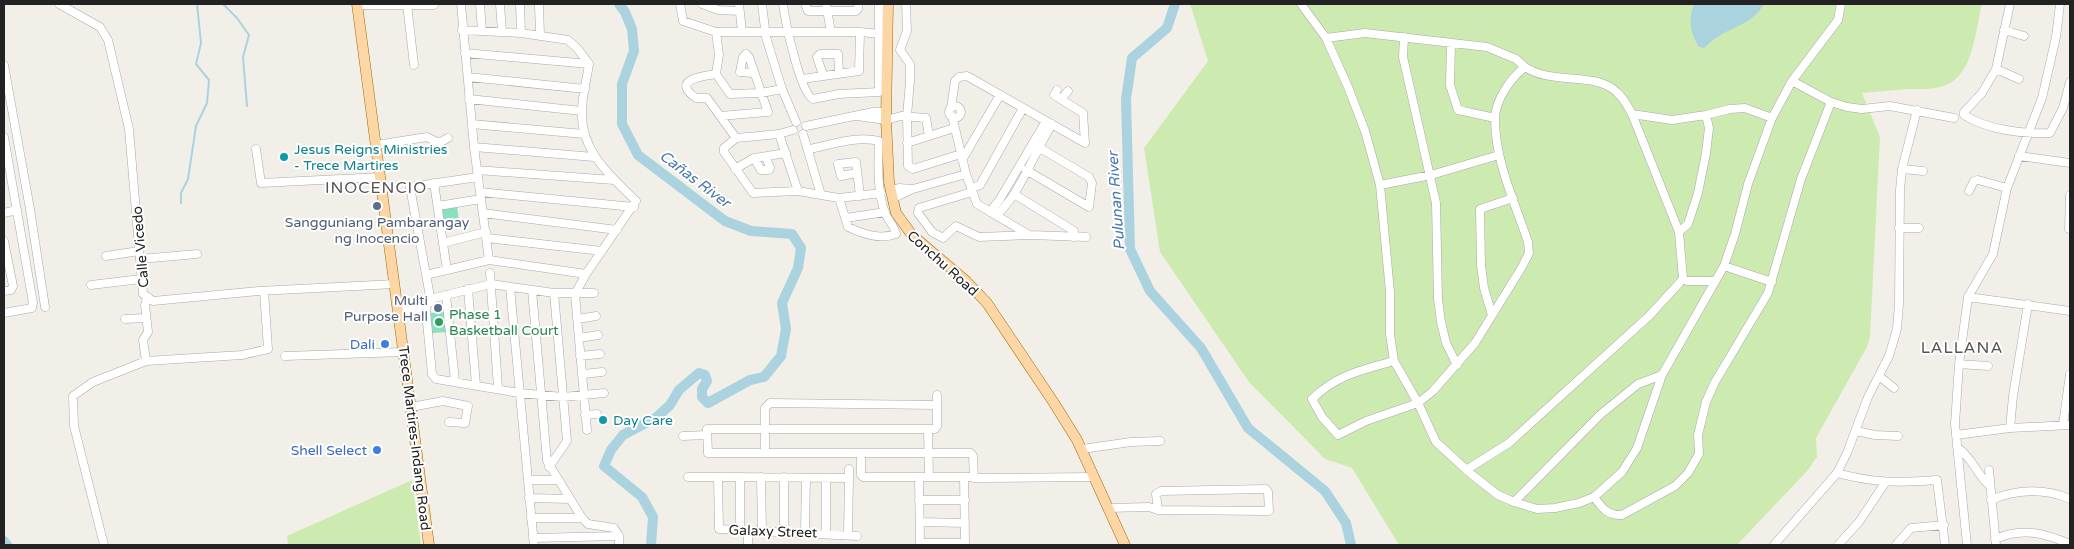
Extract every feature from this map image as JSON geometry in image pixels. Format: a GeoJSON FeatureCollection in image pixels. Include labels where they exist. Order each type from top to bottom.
{"type":"FeatureCollection","features":[{"type":"Feature","properties":{"kind":"main road","name":"Trece Martires-Indang Road"},"geometry":{"type":"LineString","coordinates":[[357,4],[429,545]]}},
{"type":"Feature","properties":{"kind":"main road","name":"Conchu Road"},"geometry":{"type":"LineString","coordinates":[[888,4],[888,194],[896,213],[912,235],[952,269],[987,303],[1054,403],[1082,449],[1125,545]]}},
{"type":"Feature","properties":{"kind":"street","name":"Calle Vicedo"},"geometry":{"type":"LineString","coordinates":[[59,4],[100,27],[108,40],[129,129],[143,294],[153,301],[264,291],[395,284]]}},
{"type":"Feature","properties":{"kind":"street"},"geometry":{"type":"LineString","coordinates":[[357,4],[434,5]]}},
{"type":"Feature","properties":{"kind":"street"},"geometry":{"type":"LineString","coordinates":[[407,4],[414,65]]}},
{"type":"Feature","properties":{"kind":"street"},"geometry":{"type":"LineString","coordinates":[[461,4],[474,146],[489,260]]}},
{"type":"Feature","properties":{"kind":"street"},"geometry":{"type":"LineString","coordinates":[[480,4],[482,31]]}},
{"type":"Feature","properties":{"kind":"street"},"geometry":{"type":"LineString","coordinates":[[500,4],[502,32]]}},
{"type":"Feature","properties":{"kind":"street"},"geometry":{"type":"LineString","coordinates":[[520,4],[521,33]]}},
{"type":"Feature","properties":{"kind":"street"},"geometry":{"type":"LineString","coordinates":[[538,4],[540,36]]}},
{"type":"Feature","properties":{"kind":"street"},"geometry":{"type":"LineString","coordinates":[[680,4],[683,21],[716,32],[860,32],[880,34]]}},
{"type":"Feature","properties":{"kind":"street"},"geometry":{"type":"LineString","coordinates":[[702,4],[718,7],[739,7],[742,32]]}},
{"type":"Feature","properties":{"kind":"street"},"geometry":{"type":"LineString","coordinates":[[762,4],[765,32],[782,89],[798,135],[803,134]]}},
{"type":"Feature","properties":{"kind":"street"},"geometry":{"type":"LineString","coordinates":[[783,4],[787,32],[802,79],[811,99],[839,94],[879,92],[880,34],[878,4]]}},
{"type":"Feature","properties":{"kind":"street"},"geometry":{"type":"LineString","coordinates":[[805,4],[808,11],[826,7],[846,7],[858,10],[858,4]]}},
{"type":"Feature","properties":{"kind":"street"},"geometry":{"type":"LineString","coordinates":[[906,4],[907,31],[900,50],[910,64],[907,116],[908,166],[913,169],[961,157],[1000,95]]}},
{"type":"Feature","properties":{"kind":"street"},"geometry":{"type":"LineString","coordinates":[[1301,4],[1326,38],[1348,86],[1365,131],[1380,185],[1390,292],[1390,334],[1394,361],[1418,403],[1436,442],[1466,470],[1498,495],[1537,509],[1579,503],[1594,497],[1622,472],[1637,448],[1662,375],[1724,266],[1735,234],[1748,184],[1772,118],[1792,81],[1838,20],[1841,4]]}},
{"type":"Feature","properties":{"kind":"street"},"geometry":{"type":"LineString","coordinates":[[2010,4],[1996,69],[1982,93],[1964,112],[1964,115],[1976,123],[2028,134],[2050,133],[2063,108],[2070,86]]}},
{"type":"Feature","properties":{"kind":"street"},"geometry":{"type":"LineString","coordinates":[[1967,545],[1955,424],[1959,364],[1968,297],[1993,254],[2007,188],[2046,82],[2056,37],[2060,4]]}},
{"type":"Feature","properties":{"kind":"street"},"geometry":{"type":"LineString","coordinates":[[826,7],[831,32]]}},
{"type":"Feature","properties":{"kind":"street"},"geometry":{"type":"LineString","coordinates":[[462,30],[521,33],[568,40],[577,48],[589,64],[582,111],[584,134],[594,157],[636,201],[634,207],[586,274],[575,294],[587,430]]}},
{"type":"Feature","properties":{"kind":"street"},"geometry":{"type":"LineString","coordinates":[[2004,30],[2024,36]]}},
{"type":"Feature","properties":{"kind":"street"},"geometry":{"type":"LineString","coordinates":[[716,32],[719,55],[716,74],[730,94],[761,93],[782,89]]}},
{"type":"Feature","properties":{"kind":"street"},"geometry":{"type":"LineString","coordinates":[[802,79],[859,70],[860,32]]}},
{"type":"Feature","properties":{"kind":"street"},"geometry":{"type":"LineString","coordinates":[[1326,38],[1365,34],[1487,47],[1516,58],[1525,67],[1540,75],[1567,80],[1598,82],[1613,88],[1623,98],[1632,114],[1679,232],[1683,279],[1649,316],[1509,443],[1466,470]]}},
{"type":"Feature","properties":{"kind":"street"},"geometry":{"type":"LineString","coordinates":[[1404,37],[1403,57],[1409,90],[1431,175],[1436,203],[1438,299],[1441,322],[1446,343],[1457,365]]}},
{"type":"Feature","properties":{"kind":"street"},"geometry":{"type":"LineString","coordinates":[[1451,43],[1450,85],[1458,110],[1495,118]]}},
{"type":"Feature","properties":{"kind":"street"},"geometry":{"type":"LineString","coordinates":[[465,53],[589,64]]}},
{"type":"Feature","properties":{"kind":"street"},"geometry":{"type":"LineString","coordinates":[[822,75],[817,57],[820,54],[838,54],[839,72]]}},
{"type":"Feature","properties":{"kind":"street"},"geometry":{"type":"LineString","coordinates":[[4,65],[8,113],[45,307]]}},
{"type":"Feature","properties":{"kind":"street"},"geometry":{"type":"LineString","coordinates":[[1394,361],[1339,378],[1325,386],[1312,399],[1322,417],[1338,435],[1366,421],[1418,403],[1433,390],[1476,343],[1522,267],[1528,253],[1528,242],[1499,155],[1495,118],[1506,87],[1518,72],[1525,67]]}},
{"type":"Feature","properties":{"kind":"street"},"geometry":{"type":"LineString","coordinates":[[1996,69],[2019,79]]}},
{"type":"Feature","properties":{"kind":"street"},"geometry":{"type":"LineString","coordinates":[[720,116],[766,113],[768,109],[753,73]]}},
{"type":"Feature","properties":{"kind":"street"},"geometry":{"type":"LineString","coordinates":[[716,74],[694,77],[689,80],[688,90],[696,98],[707,98],[736,138]]}},
{"type":"Feature","properties":{"kind":"street"},"geometry":{"type":"LineString","coordinates":[[1029,235],[977,204],[961,157],[951,112],[955,81],[959,76],[968,76],[1085,143],[1083,113],[1054,95],[1057,90]]}},
{"type":"Feature","properties":{"kind":"street"},"geometry":{"type":"LineString","coordinates":[[468,77],[585,89]]}},
{"type":"Feature","properties":{"kind":"street"},"geometry":{"type":"LineString","coordinates":[[1792,81],[1831,102],[1862,109],[1890,106],[1954,118]]}},
{"type":"Feature","properties":{"kind":"street"},"geometry":{"type":"LineString","coordinates":[[1061,99],[1068,91]]}},
{"type":"Feature","properties":{"kind":"street"},"geometry":{"type":"LineString","coordinates":[[470,99],[582,111]]}},
{"type":"Feature","properties":{"kind":"street"},"geometry":{"type":"LineString","coordinates":[[1594,497],[1606,512],[1615,516],[1622,516],[1666,493],[1688,474],[1699,454],[1698,435],[1706,402],[1715,382],[1727,365],[1772,282],[1801,179],[1831,102]]}},
{"type":"Feature","properties":{"kind":"street"},"geometry":{"type":"LineString","coordinates":[[1023,108],[980,185],[972,190],[919,208],[918,213],[932,232],[943,238],[956,226],[979,237],[1029,235],[1086,237]]}},
{"type":"Feature","properties":{"kind":"street"},"geometry":{"type":"LineString","coordinates":[[1632,114],[1672,120],[1745,108],[1772,118]]}},
{"type":"Feature","properties":{"kind":"street"},"geometry":{"type":"LineString","coordinates":[[1774,545],[1837,473],[1856,431],[1868,397],[1889,356],[1897,329],[1899,304],[1899,228],[1902,169],[1917,110]]}},
{"type":"Feature","properties":{"kind":"street"},"geometry":{"type":"LineString","coordinates":[[1679,232],[1688,224],[1698,193],[1709,128],[1706,115]]}},
{"type":"Feature","properties":{"kind":"street"},"geometry":{"type":"LineString","coordinates":[[806,126],[857,116],[907,116],[926,118],[929,136]]}},
{"type":"Feature","properties":{"kind":"street"},"geometry":{"type":"LineString","coordinates":[[806,126],[803,122],[779,134],[736,138],[723,150],[753,193],[798,191],[839,198],[888,194],[966,174]]}},
{"type":"Feature","properties":{"kind":"street"},"geometry":{"type":"LineString","coordinates":[[994,214],[1014,194],[1040,148],[1049,123]]}},
{"type":"Feature","properties":{"kind":"street"},"geometry":{"type":"LineString","coordinates":[[994,214],[1000,199],[1049,123]]}},
{"type":"Feature","properties":{"kind":"street"},"geometry":{"type":"LineString","coordinates":[[472,124],[584,134]]}},
{"type":"Feature","properties":{"kind":"street"},"geometry":{"type":"LineString","coordinates":[[803,134],[806,126]]}},
{"type":"Feature","properties":{"kind":"street"},"geometry":{"type":"LineString","coordinates":[[907,143],[954,128]]}},
{"type":"Feature","properties":{"kind":"street"},"geometry":{"type":"LineString","coordinates":[[779,134],[798,191]]}},
{"type":"Feature","properties":{"kind":"street"},"geometry":{"type":"LineString","coordinates":[[803,134],[822,195]]}},
{"type":"Feature","properties":{"kind":"street"},"geometry":{"type":"LineString","coordinates":[[4,137],[33,303],[32,308],[4,313]]}},
{"type":"Feature","properties":{"kind":"street"},"geometry":{"type":"LineString","coordinates":[[376,145],[427,137],[439,143],[448,138]]}},
{"type":"Feature","properties":{"kind":"street"},"geometry":{"type":"LineString","coordinates":[[809,149],[846,142],[879,141],[879,170],[888,194],[885,212],[896,232],[894,235],[883,237],[867,234],[848,227],[839,198]]}},
{"type":"Feature","properties":{"kind":"street"},"geometry":{"type":"LineString","coordinates":[[474,146],[594,157]]}},
{"type":"Feature","properties":{"kind":"street"},"geometry":{"type":"LineString","coordinates":[[1026,170],[1089,207],[1092,183],[1090,177],[1040,148]]}},
{"type":"Feature","properties":{"kind":"street"},"geometry":{"type":"LineString","coordinates":[[256,149],[261,183],[381,177]]}},
{"type":"Feature","properties":{"kind":"street"},"geometry":{"type":"LineString","coordinates":[[735,169],[754,158],[786,153]]}},
{"type":"Feature","properties":{"kind":"street"},"geometry":{"type":"LineString","coordinates":[[1380,185],[1431,175],[1499,155]]}},
{"type":"Feature","properties":{"kind":"street"},"geometry":{"type":"LineString","coordinates":[[754,158],[764,171],[770,168],[766,156]]}},
{"type":"Feature","properties":{"kind":"street"},"geometry":{"type":"LineString","coordinates":[[2019,156],[2070,163]]}},
{"type":"Feature","properties":{"kind":"street"},"geometry":{"type":"LineString","coordinates":[[1902,169],[1923,171]]}},
{"type":"Feature","properties":{"kind":"street"},"geometry":{"type":"LineString","coordinates":[[604,393],[563,397],[519,393],[434,377],[430,301],[410,187],[478,173],[614,180]]}},
{"type":"Feature","properties":{"kind":"street"},"geometry":{"type":"LineString","coordinates":[[857,173],[860,196]]}},
{"type":"Feature","properties":{"kind":"street"},"geometry":{"type":"LineString","coordinates":[[1969,191],[1974,181],[1978,180],[2007,188]]}},
{"type":"Feature","properties":{"kind":"street"},"geometry":{"type":"LineString","coordinates":[[434,183],[447,270]]}},
{"type":"Feature","properties":{"kind":"street"},"geometry":{"type":"LineString","coordinates":[[1014,194],[1074,231],[1073,237]]}},
{"type":"Feature","properties":{"kind":"street"},"geometry":{"type":"LineString","coordinates":[[438,206],[481,195],[634,207]]}},
{"type":"Feature","properties":{"kind":"street"},"geometry":{"type":"LineString","coordinates":[[2069,229],[2070,195]]}},
{"type":"Feature","properties":{"kind":"street"},"geometry":{"type":"LineString","coordinates":[[1492,315],[1484,288],[1481,265],[1480,208],[1514,198]]}},
{"type":"Feature","properties":{"kind":"street"},"geometry":{"type":"LineString","coordinates":[[4,213],[17,210]]}},
{"type":"Feature","properties":{"kind":"street"},"geometry":{"type":"LineString","coordinates":[[846,218],[885,212]]}},
{"type":"Feature","properties":{"kind":"street"},"geometry":{"type":"LineString","coordinates":[[484,213],[617,230]]}},
{"type":"Feature","properties":{"kind":"street"},"geometry":{"type":"LineString","coordinates":[[1899,228],[1919,228]]}},
{"type":"Feature","properties":{"kind":"street"},"geometry":{"type":"LineString","coordinates":[[443,243],[487,235],[602,251]]}},
{"type":"Feature","properties":{"kind":"street"},"geometry":{"type":"LineString","coordinates":[[4,241],[13,286],[11,290],[4,291]]}},
{"type":"Feature","properties":{"kind":"street"},"geometry":{"type":"LineString","coordinates":[[106,256],[197,254]]}},
{"type":"Feature","properties":{"kind":"street"},"geometry":{"type":"LineString","coordinates":[[426,275],[489,260],[586,274]]}},
{"type":"Feature","properties":{"kind":"street"},"geometry":{"type":"LineString","coordinates":[[1724,266],[1772,282]]}},
{"type":"Feature","properties":{"kind":"street"},"geometry":{"type":"LineString","coordinates":[[490,273],[498,388]]}},
{"type":"Feature","properties":{"kind":"street"},"geometry":{"type":"LineString","coordinates":[[91,285],[141,278]]}},
{"type":"Feature","properties":{"kind":"street"},"geometry":{"type":"LineString","coordinates":[[1683,279],[1687,281],[1715,281]]}},
{"type":"Feature","properties":{"kind":"street"},"geometry":{"type":"LineString","coordinates":[[399,310],[446,294],[491,284],[554,293],[594,293]]}},
{"type":"Feature","properties":{"kind":"street"},"geometry":{"type":"LineString","coordinates":[[510,287],[534,542],[619,536]]}},
{"type":"Feature","properties":{"kind":"street"},"geometry":{"type":"LineString","coordinates":[[468,288],[476,385]]}},
{"type":"Feature","properties":{"kind":"street"},"geometry":{"type":"LineString","coordinates":[[532,290],[549,467],[582,518],[588,524],[614,528],[619,536],[619,545]]}},
{"type":"Feature","properties":{"kind":"street"},"geometry":{"type":"LineString","coordinates":[[104,545],[74,426],[73,396],[93,382],[146,361],[242,355],[268,349],[264,291]]}},
{"type":"Feature","properties":{"kind":"street"},"geometry":{"type":"LineString","coordinates":[[549,467],[567,441],[554,293]]}},
{"type":"Feature","properties":{"kind":"street"},"geometry":{"type":"LineString","coordinates":[[446,294],[455,382]]}},
{"type":"Feature","properties":{"kind":"street"},"geometry":{"type":"LineString","coordinates":[[1968,297],[2070,311]]}},
{"type":"Feature","properties":{"kind":"street"},"geometry":{"type":"LineString","coordinates":[[146,361],[143,340],[148,332],[144,304],[148,298]]}},
{"type":"Feature","properties":{"kind":"street"},"geometry":{"type":"LineString","coordinates":[[2010,428],[2028,304]]}},
{"type":"Feature","properties":{"kind":"street"},"geometry":{"type":"LineString","coordinates":[[578,319],[596,316]]}},
{"type":"Feature","properties":{"kind":"street"},"geometry":{"type":"LineString","coordinates":[[125,319],[145,318]]}},
{"type":"Feature","properties":{"kind":"street"},"geometry":{"type":"LineString","coordinates":[[579,338],[598,335]]}},
{"type":"Feature","properties":{"kind":"street"},"geometry":{"type":"LineString","coordinates":[[285,356],[404,352]]}},
{"type":"Feature","properties":{"kind":"street"},"geometry":{"type":"LineString","coordinates":[[580,356],[600,354]]}},
{"type":"Feature","properties":{"kind":"street"},"geometry":{"type":"LineString","coordinates":[[1959,364],[1988,366]]}},
{"type":"Feature","properties":{"kind":"street"},"geometry":{"type":"LineString","coordinates":[[583,374],[602,372]]}},
{"type":"Feature","properties":{"kind":"street"},"geometry":{"type":"LineString","coordinates":[[1956,435],[2010,428],[2067,425],[2070,374]]}},
{"type":"Feature","properties":{"kind":"street"},"geometry":{"type":"LineString","coordinates":[[1514,502],[1601,414],[1638,384],[1662,375]]}},
{"type":"Feature","properties":{"kind":"street"},"geometry":{"type":"LineString","coordinates":[[1879,376],[1894,388]]}},
{"type":"Feature","properties":{"kind":"street"},"geometry":{"type":"LineString","coordinates":[[937,395],[937,426],[935,429],[707,429],[708,453],[971,453],[973,456],[974,478]]}},
{"type":"Feature","properties":{"kind":"street"},"geometry":{"type":"LineString","coordinates":[[411,407],[443,401],[468,406],[466,423],[449,422]]}},
{"type":"Feature","properties":{"kind":"street"},"geometry":{"type":"LineString","coordinates":[[765,453],[766,406],[770,403],[937,404]]}},
{"type":"Feature","properties":{"kind":"street"},"geometry":{"type":"LineString","coordinates":[[585,415],[597,414]]}},
{"type":"Feature","properties":{"kind":"street"},"geometry":{"type":"LineString","coordinates":[[928,429],[929,477]]}},
{"type":"Feature","properties":{"kind":"street"},"geometry":{"type":"LineString","coordinates":[[1856,431],[1875,435],[1898,436]]}},
{"type":"Feature","properties":{"kind":"street"},"geometry":{"type":"LineString","coordinates":[[683,436],[707,435]]}},
{"type":"Feature","properties":{"kind":"street"},"geometry":{"type":"LineString","coordinates":[[1082,449],[1131,442],[1160,441]]}},
{"type":"Feature","properties":{"kind":"street"},"geometry":{"type":"LineString","coordinates":[[1957,447],[1971,459],[1985,482],[1990,486]]}},
{"type":"Feature","properties":{"kind":"street"},"geometry":{"type":"LineString","coordinates":[[861,453],[861,475],[863,477],[1093,477]]}},
{"type":"Feature","properties":{"kind":"street"},"geometry":{"type":"LineString","coordinates":[[688,477],[849,478],[849,469]]}},
{"type":"Feature","properties":{"kind":"street"},"geometry":{"type":"LineString","coordinates":[[1989,470],[1996,542],[2008,534],[2035,532],[2048,534],[2070,544]]}},
{"type":"Feature","properties":{"kind":"street"},"geometry":{"type":"LineString","coordinates":[[1837,473],[1857,479],[1885,483],[1937,480],[1946,545]]}},
{"type":"Feature","properties":{"kind":"street","name":"Galaxy Street"},"geometry":{"type":"LineString","coordinates":[[718,477],[719,529],[853,535],[849,478]]}},
{"type":"Feature","properties":{"kind":"street"},"geometry":{"type":"LineString","coordinates":[[740,477],[744,530],[748,545]]}},
{"type":"Feature","properties":{"kind":"street"},"geometry":{"type":"LineString","coordinates":[[762,477],[762,530]]}},
{"type":"Feature","properties":{"kind":"street"},"geometry":{"type":"LineString","coordinates":[[784,477],[784,531]]}},
{"type":"Feature","properties":{"kind":"street"},"geometry":{"type":"LineString","coordinates":[[919,477],[920,543],[965,544],[964,477]]}},
{"type":"Feature","properties":{"kind":"street"},"geometry":{"type":"LineString","coordinates":[[805,532],[806,478]]}},
{"type":"Feature","properties":{"kind":"street"},"geometry":{"type":"LineString","coordinates":[[826,478],[826,533]]}},
{"type":"Feature","properties":{"kind":"street"},"geometry":{"type":"LineString","coordinates":[[528,480],[557,480]]}},
{"type":"Feature","properties":{"kind":"street"},"geometry":{"type":"LineString","coordinates":[[1838,545],[1859,522],[1885,483]]}},
{"type":"Feature","properties":{"kind":"street"},"geometry":{"type":"LineString","coordinates":[[1108,508],[1149,508],[1158,510],[1268,511],[1268,492],[1266,489],[1161,491],[1156,494],[1158,510]]}},
{"type":"Feature","properties":{"kind":"street"},"geometry":{"type":"LineString","coordinates":[[1991,500],[2006,493],[2026,491],[2046,492],[2070,499]]}},
{"type":"Feature","properties":{"kind":"street"},"geometry":{"type":"LineString","coordinates":[[529,498],[569,499]]}},
{"type":"Feature","properties":{"kind":"street"},"geometry":{"type":"LineString","coordinates":[[920,500],[965,500]]}},
{"type":"Feature","properties":{"kind":"street"},"geometry":{"type":"LineString","coordinates":[[531,518],[582,518]]}},
{"type":"Feature","properties":{"kind":"street"},"geometry":{"type":"LineString","coordinates":[[920,522],[965,522]]}},
{"type":"Feature","properties":{"kind":"street"},"geometry":{"type":"LineString","coordinates":[[1896,545],[1911,528],[1944,525]]}},
{"type":"Feature","properties":{"kind":"green space"},"geometry":{"type":"Polygon","coordinates":[[[1190,4],[1982,4],[1969,59],[1956,79],[1937,88],[1862,93],[1880,137],[1870,337],[1867,347],[1816,438],[1817,457],[1807,471],[1737,545],[1399,545],[1352,468],[1325,459],[1249,382],[1160,252],[1144,148],[1208,61],[1190,4]]]}},
{"type":"Feature","properties":{"kind":"green space"},"geometry":{"type":"Polygon","coordinates":[[[457,206],[460,228],[445,230],[442,208],[457,206]]]}},
{"type":"Feature","properties":{"kind":"green space","name":"Phase 1 Basketball Court"},"geometry":{"type":"Polygon","coordinates":[[[445,312],[447,332],[432,333],[430,313],[445,312]]]}},
{"type":"Feature","properties":{"kind":"green space"},"geometry":{"type":"Polygon","coordinates":[[[412,480],[421,545],[288,545],[287,536],[412,480]]]}},
{"type":"Feature","properties":{"kind":"water"},"geometry":{"type":"Polygon","coordinates":[[[1694,4],[1764,4],[1754,16],[1722,34],[1704,48],[1699,47],[1692,31],[1691,15],[1694,4]]]}},
{"type":"Feature","properties":{"kind":"waterway"},"geometry":{"type":"LineString","coordinates":[[181,203],[181,193],[188,179],[196,126],[207,103],[209,80],[196,64],[201,43],[197,4]]}},
{"type":"Feature","properties":{"kind":"waterway"},"geometry":{"type":"LineString","coordinates":[[223,4],[237,18],[249,35],[243,57],[247,106]]}},
{"type":"Feature","properties":{"kind":"waterway","name":"Cañas River"},"geometry":{"type":"LineString","coordinates":[[619,4],[625,12],[632,29],[634,51],[622,84],[622,124],[638,155],[725,221],[751,231],[792,234],[801,248],[798,268],[782,303],[786,329],[781,356],[764,377],[750,380],[708,403],[702,397],[702,389],[707,381],[705,375],[699,373],[679,390],[670,405],[657,417],[623,435],[611,450],[604,466],[642,497],[653,517],[651,545]]}},
{"type":"Feature","properties":{"kind":"waterway","name":"Pulunan River"},"geometry":{"type":"LineString","coordinates":[[1175,4],[1167,28],[1132,58],[1126,99],[1130,249],[1150,291],[1201,348],[1248,428],[1325,491],[1346,523],[1351,545]]}},
{"type":"Feature","properties":{"kind":"waterway"},"geometry":{"type":"LineString","coordinates":[[4,541],[7,545]]}},
{"type":"Feature","properties":{"kind":"place","name":"Jesus Reigns Ministries - Trece Martires"},"geometry":{"type":"Point","coordinates":[284,157]}},
{"type":"Feature","properties":{"kind":"place","name":"Sangguniang Pambarangay ng Inocencio"},"geometry":{"type":"Point","coordinates":[377,206]}},
{"type":"Feature","properties":{"kind":"place","name":"Multi Purpose Hall"},"geometry":{"type":"Point","coordinates":[438,308]}},
{"type":"Feature","properties":{"kind":"place","name":"Phase 1 Basketball Court"},"geometry":{"type":"Point","coordinates":[439,322]}},
{"type":"Feature","properties":{"kind":"place","name":"Dali"},"geometry":{"type":"Point","coordinates":[385,344]}},
{"type":"Feature","properties":{"kind":"place","name":"Day Care"},"geometry":{"type":"Point","coordinates":[603,420]}},
{"type":"Feature","properties":{"kind":"place","name":"Shell Select"},"geometry":{"type":"Point","coordinates":[377,450]}},
{"type":"Feature","properties":{"kind":"district","name":"INOCENCIO"},"geometry":{"type":"Point","coordinates":[376,187]}},
{"type":"Feature","properties":{"kind":"district","name":"LALLANA"},"geometry":{"type":"Point","coordinates":[1962,347]}}]}
